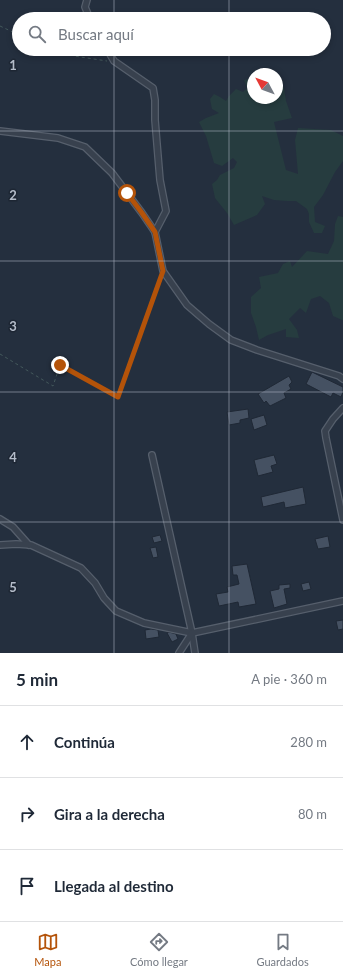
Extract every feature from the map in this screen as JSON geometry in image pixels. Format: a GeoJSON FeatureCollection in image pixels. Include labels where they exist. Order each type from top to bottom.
{"type":"FeatureCollection","features":[{"type":"Feature","properties":{"kind":"street"},"geometry":{"type":"LineString","coordinates":[[87,0],[85,7],[87,12]]}},
{"type":"Feature","properties":{"kind":"street"},"geometry":{"type":"LineString","coordinates":[[111,56],[114,61],[153,88],[160,180],[166,211],[155,232]]}},
{"type":"Feature","properties":{"kind":"street"},"geometry":{"type":"LineString","coordinates":[[0,131],[58,138],[85,147],[112,173],[155,232],[163,271],[187,305],[231,340],[257,350],[339,376],[343,379]]}},
{"type":"Feature","properties":{"kind":"street"},"geometry":{"type":"LineString","coordinates":[[343,408],[325,431],[343,520]]}},
{"type":"Feature","properties":{"kind":"street"},"geometry":{"type":"LineString","coordinates":[[152,455],[192,633],[195,653]]}},
{"type":"Feature","properties":{"kind":"street"},"geometry":{"type":"LineString","coordinates":[[0,519],[13,527],[29,545]]}},
{"type":"Feature","properties":{"kind":"street"},"geometry":{"type":"LineString","coordinates":[[0,545],[31,545],[81,568],[95,583],[104,598],[116,611],[144,623],[192,633],[343,601]]}},
{"type":"Feature","properties":{"kind":"street"},"geometry":{"type":"LineString","coordinates":[[179,653],[192,633]]}},
{"type":"Feature","properties":{"kind":"path"},"geometry":{"type":"LineString","coordinates":[[0,26],[12,32]]}},
{"type":"Feature","properties":{"kind":"path"},"geometry":{"type":"LineString","coordinates":[[74,56],[114,61]]}},
{"type":"Feature","properties":{"kind":"path"},"geometry":{"type":"LineString","coordinates":[[0,354],[53,386],[60,365],[118,397],[163,271]]}},
{"type":"Feature","properties":{"kind":"green space"},"geometry":{"type":"Polygon","coordinates":[[[247,79],[247,88],[244,80],[247,79]]]}},
{"type":"Feature","properties":{"kind":"green space"},"geometry":{"type":"Polygon","coordinates":[[[283,87],[284,88],[286,101],[292,118],[274,122],[286,170],[298,174],[295,140],[298,128],[331,130],[343,136],[343,161],[335,172],[323,195],[314,207],[315,222],[325,226],[322,233],[314,233],[309,222],[309,214],[307,209],[296,201],[274,200],[262,196],[265,204],[257,215],[234,225],[215,198],[212,184],[220,175],[234,168],[237,162],[233,158],[222,166],[214,163],[206,136],[199,122],[219,113],[212,109],[210,99],[214,94],[226,101],[236,89],[243,92],[247,88],[247,104],[283,104],[283,87]]]}},
{"type":"Feature","properties":{"kind":"green space"},"geometry":{"type":"Polygon","coordinates":[[[338,216],[343,217],[343,320],[333,316],[329,303],[320,296],[311,299],[306,313],[300,308],[289,319],[297,330],[299,338],[286,337],[286,329],[268,335],[259,340],[251,313],[251,297],[261,288],[259,277],[278,273],[283,264],[290,261],[292,267],[307,251],[328,254],[334,241],[335,224],[338,216]]]}},
{"type":"Feature","properties":{"kind":"building"},"geometry":{"type":"Polygon","coordinates":[[[312,372],[343,387],[341,397],[333,393],[331,397],[306,384],[312,372]]]}},
{"type":"Feature","properties":{"kind":"building"},"geometry":{"type":"Polygon","coordinates":[[[289,376],[292,382],[289,385],[291,389],[284,393],[286,398],[270,406],[266,401],[264,403],[258,394],[289,376]]]}},
{"type":"Feature","properties":{"kind":"building"},"geometry":{"type":"Polygon","coordinates":[[[248,409],[249,418],[240,420],[240,423],[229,425],[227,412],[248,409]]]}},
{"type":"Feature","properties":{"kind":"building"},"geometry":{"type":"Polygon","coordinates":[[[264,415],[267,425],[254,430],[251,419],[264,415]]]}},
{"type":"Feature","properties":{"kind":"building"},"geometry":{"type":"Polygon","coordinates":[[[274,455],[277,464],[271,466],[273,472],[258,476],[254,460],[274,455]]]}},
{"type":"Feature","properties":{"kind":"building"},"geometry":{"type":"Polygon","coordinates":[[[303,487],[306,504],[285,508],[284,502],[263,507],[261,497],[303,487]]]}},
{"type":"Feature","properties":{"kind":"building"},"geometry":{"type":"Polygon","coordinates":[[[160,535],[162,541],[154,543],[152,537],[160,535]]]}},
{"type":"Feature","properties":{"kind":"building"},"geometry":{"type":"Polygon","coordinates":[[[328,536],[330,547],[318,549],[315,539],[328,536]]]}},
{"type":"Feature","properties":{"kind":"building"},"geometry":{"type":"Polygon","coordinates":[[[156,547],[158,557],[153,558],[150,548],[156,547]]]}},
{"type":"Feature","properties":{"kind":"building"},"geometry":{"type":"Polygon","coordinates":[[[247,564],[256,604],[239,607],[238,602],[219,606],[216,594],[228,592],[227,587],[239,584],[237,575],[233,575],[232,566],[247,564]]]}},
{"type":"Feature","properties":{"kind":"building"},"geometry":{"type":"Polygon","coordinates":[[[309,582],[311,589],[303,591],[301,584],[309,582]]]}},
{"type":"Feature","properties":{"kind":"building"},"geometry":{"type":"Polygon","coordinates":[[[290,584],[290,588],[284,589],[287,604],[274,608],[270,591],[279,589],[279,585],[290,584]]]}},
{"type":"Feature","properties":{"kind":"building"},"geometry":{"type":"Polygon","coordinates":[[[343,620],[343,629],[338,630],[336,621],[343,620]]]}},
{"type":"Feature","properties":{"kind":"building"},"geometry":{"type":"Polygon","coordinates":[[[145,630],[158,630],[159,637],[146,639],[145,630]]]}},
{"type":"Feature","properties":{"kind":"building"},"geometry":{"type":"Polygon","coordinates":[[[169,632],[176,634],[178,639],[172,642],[167,633],[169,632]]]}},
{"type":"Feature","properties":{"kind":"route"},"geometry":{"type":"LineString","coordinates":[[60,365],[118,397],[163,271],[155,232],[127,193]]}}]}
